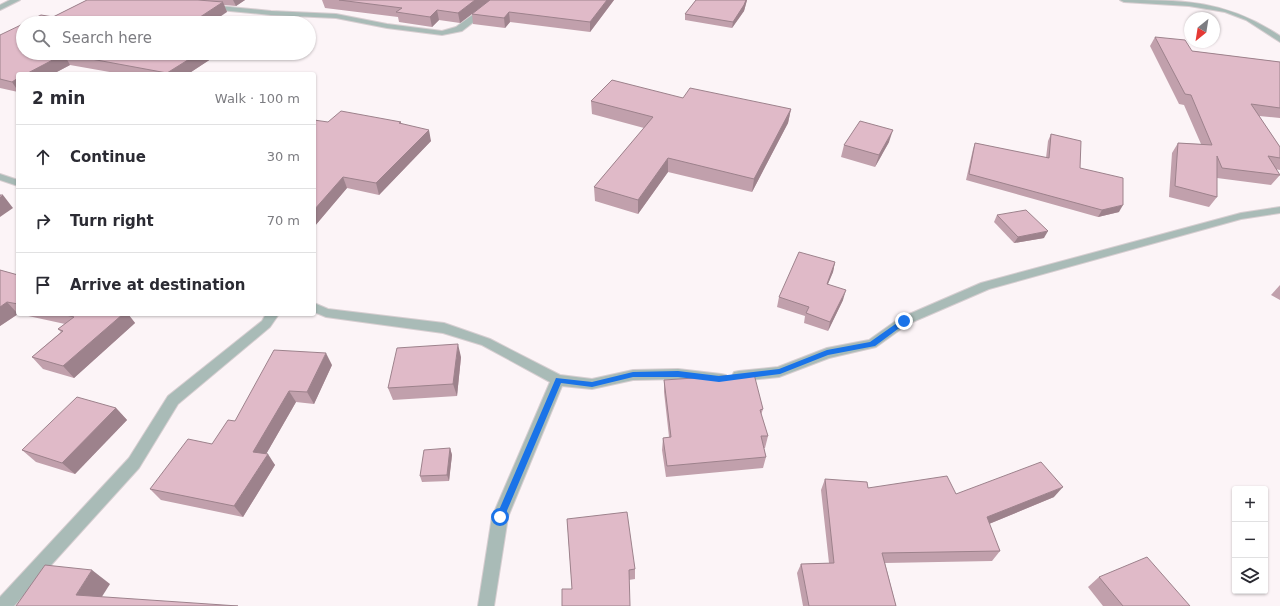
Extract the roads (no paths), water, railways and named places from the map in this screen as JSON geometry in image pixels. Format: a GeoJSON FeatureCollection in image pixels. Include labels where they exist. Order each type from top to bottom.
{"type":"FeatureCollection","features":[{"type":"Feature","properties":{"kind":"street"},"geometry":{"type":"LineString","coordinates":[[0,8],[16,0]]}},
{"type":"Feature","properties":{"kind":"street"},"geometry":{"type":"LineString","coordinates":[[203,6],[271,13],[336,16],[387,26],[442,33],[459,29],[498,0]]}},
{"type":"Feature","properties":{"kind":"street"},"geometry":{"type":"LineString","coordinates":[[1124,0],[1180,3],[1228,10],[1260,24],[1280,40]]}},
{"type":"Feature","properties":{"kind":"street"},"geometry":{"type":"LineString","coordinates":[[0,177],[16,182]]}},
{"type":"Feature","properties":{"kind":"street"},"geometry":{"type":"LineString","coordinates":[[316,308],[326,313],[444,328],[486,342],[558,380],[592,384],[633,374],[678,374],[719,379],[780,372],[827,353],[872,344],[904,321],[984,286],[1241,216],[1280,210]]}},
{"type":"Feature","properties":{"kind":"street"},"geometry":{"type":"LineString","coordinates":[[3,606],[134,462],[173,400],[266,324],[272,316]]}},
{"type":"Feature","properties":{"kind":"street"},"geometry":{"type":"LineString","coordinates":[[486,606],[500,517],[558,380]]}}]}
